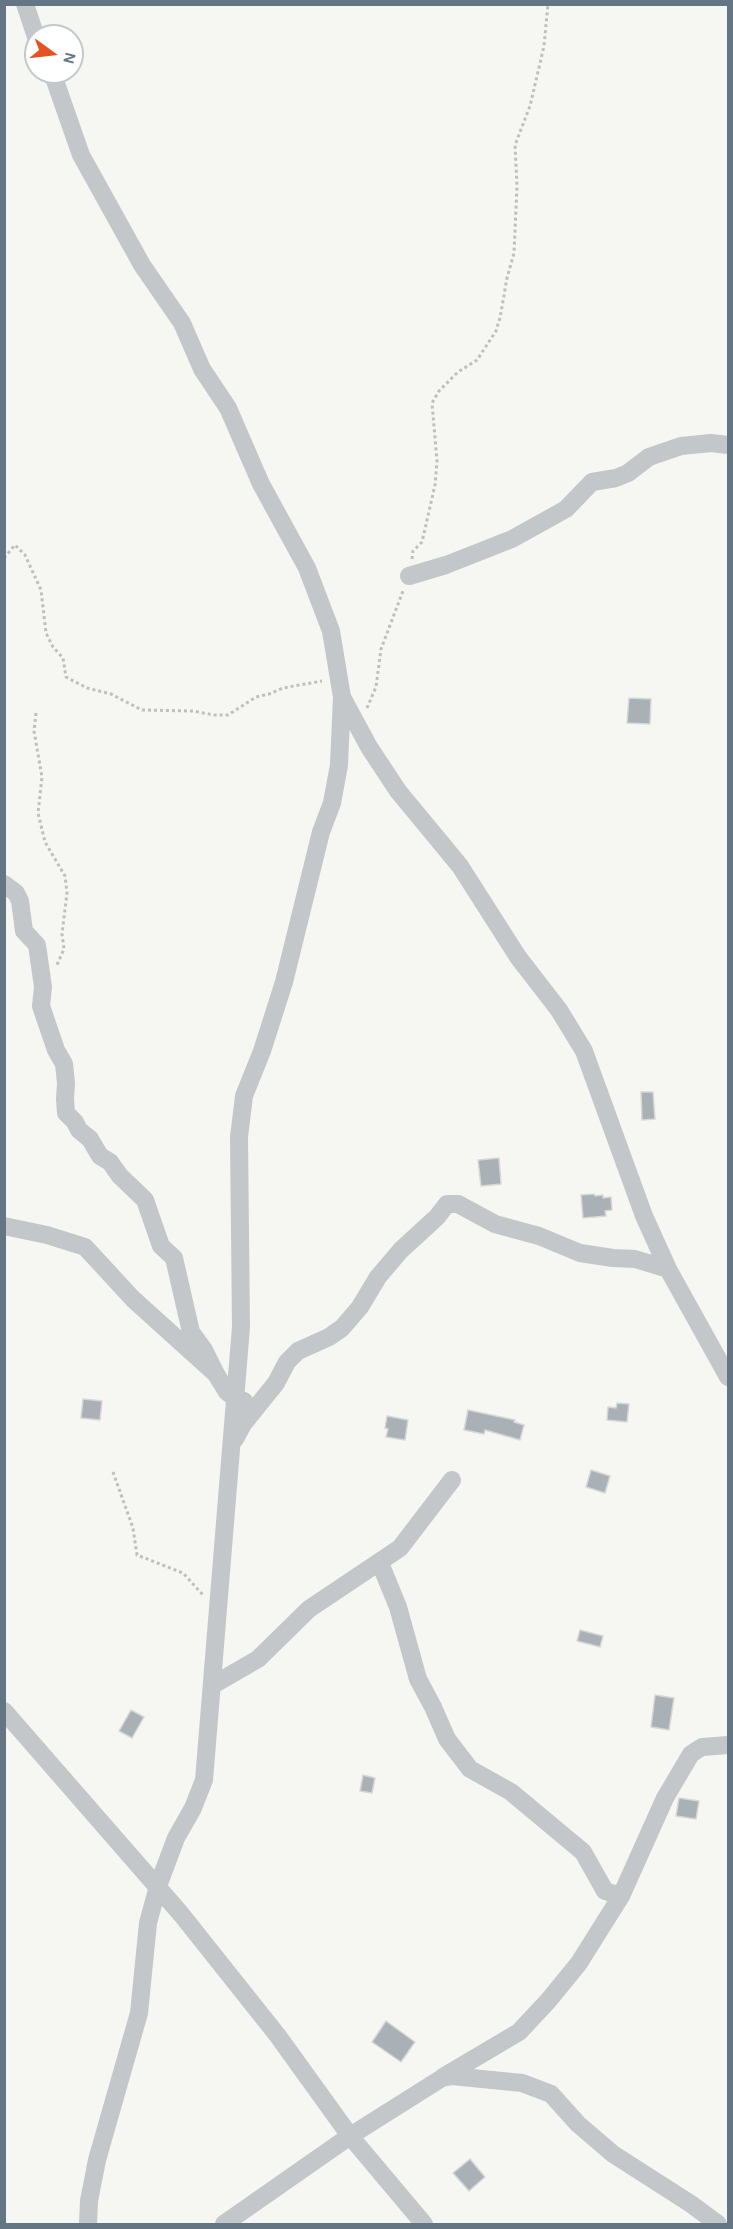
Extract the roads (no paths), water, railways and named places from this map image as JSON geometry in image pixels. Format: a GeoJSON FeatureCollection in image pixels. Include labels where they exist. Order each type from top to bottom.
{"type":"FeatureCollection","features":[{"type":"Feature","properties":{"kind":"street"},"geometry":{"type":"LineString","coordinates":[[25,4],[32,24]]}},
{"type":"Feature","properties":{"kind":"street"},"geometry":{"type":"LineString","coordinates":[[56,84],[81,155],[142,265],[182,323],[202,369],[228,408],[261,484],[307,568],[331,631],[342,697],[339,765],[332,803],[321,832],[284,982],[262,1051],[244,1096],[239,1137],[241,1328],[204,1780],[193,1808],[176,1838],[158,1886],[148,1923],[139,2013],[97,2160],[89,2201],[88,2224]]}},
{"type":"Feature","properties":{"kind":"street"},"geometry":{"type":"LineString","coordinates":[[409,576],[446,565],[512,539],[566,509],[592,482],[628,473],[649,457],[681,446],[711,443],[729,445]]}},
{"type":"Feature","properties":{"kind":"street"},"geometry":{"type":"LineString","coordinates":[[342,697],[398,791],[460,866],[518,957],[559,1010],[584,1051],[644,1216],[668,1269],[729,1377]]}},
{"type":"Feature","properties":{"kind":"street"},"geometry":{"type":"LineString","coordinates":[[4,884],[16,893],[20,902],[24,931],[38,945],[43,987],[41,1006],[56,1050],[64,1064],[66,1113],[79,1130],[90,1139],[100,1156],[110,1162],[120,1176],[146,1200],[161,1246],[174,1258],[191,1332],[204,1350],[227,1392],[236,1399],[261,1404]]}},
{"type":"Feature","properties":{"kind":"street"},"geometry":{"type":"LineString","coordinates":[[233,1444],[238,1431],[276,1383],[287,1362],[298,1351],[329,1337],[342,1328],[360,1307],[378,1276],[447,1204],[458,1204],[495,1224],[539,1236],[580,1253],[635,1259],[668,1269]]}},
{"type":"Feature","properties":{"kind":"street"},"geometry":{"type":"LineString","coordinates":[[4,1226],[47,1235],[85,1247],[133,1299],[216,1374]]}},
{"type":"Feature","properties":{"kind":"street"},"geometry":{"type":"LineString","coordinates":[[213,1685],[258,1659],[309,1609],[400,1548],[452,1480]]}},
{"type":"Feature","properties":{"kind":"street"},"geometry":{"type":"LineString","coordinates":[[380,1563],[398,1606],[418,1679],[447,1740],[470,1769],[511,1792],[583,1852],[605,1890],[621,1896]]}},
{"type":"Feature","properties":{"kind":"street"},"geometry":{"type":"LineString","coordinates":[[4,1711],[158,1886],[278,2036],[350,2136],[424,2224]]}},
{"type":"Feature","properties":{"kind":"street"},"geometry":{"type":"LineString","coordinates":[[224,2224],[350,2136],[519,2032],[579,1963],[621,1896],[665,1798],[691,1754],[702,1747],[729,1744]]}},
{"type":"Feature","properties":{"kind":"street"},"geometry":{"type":"LineString","coordinates":[[442,2078],[469,2077],[522,2083],[551,2094],[578,2124],[613,2154],[691,2204],[717,2224]]}}]}
